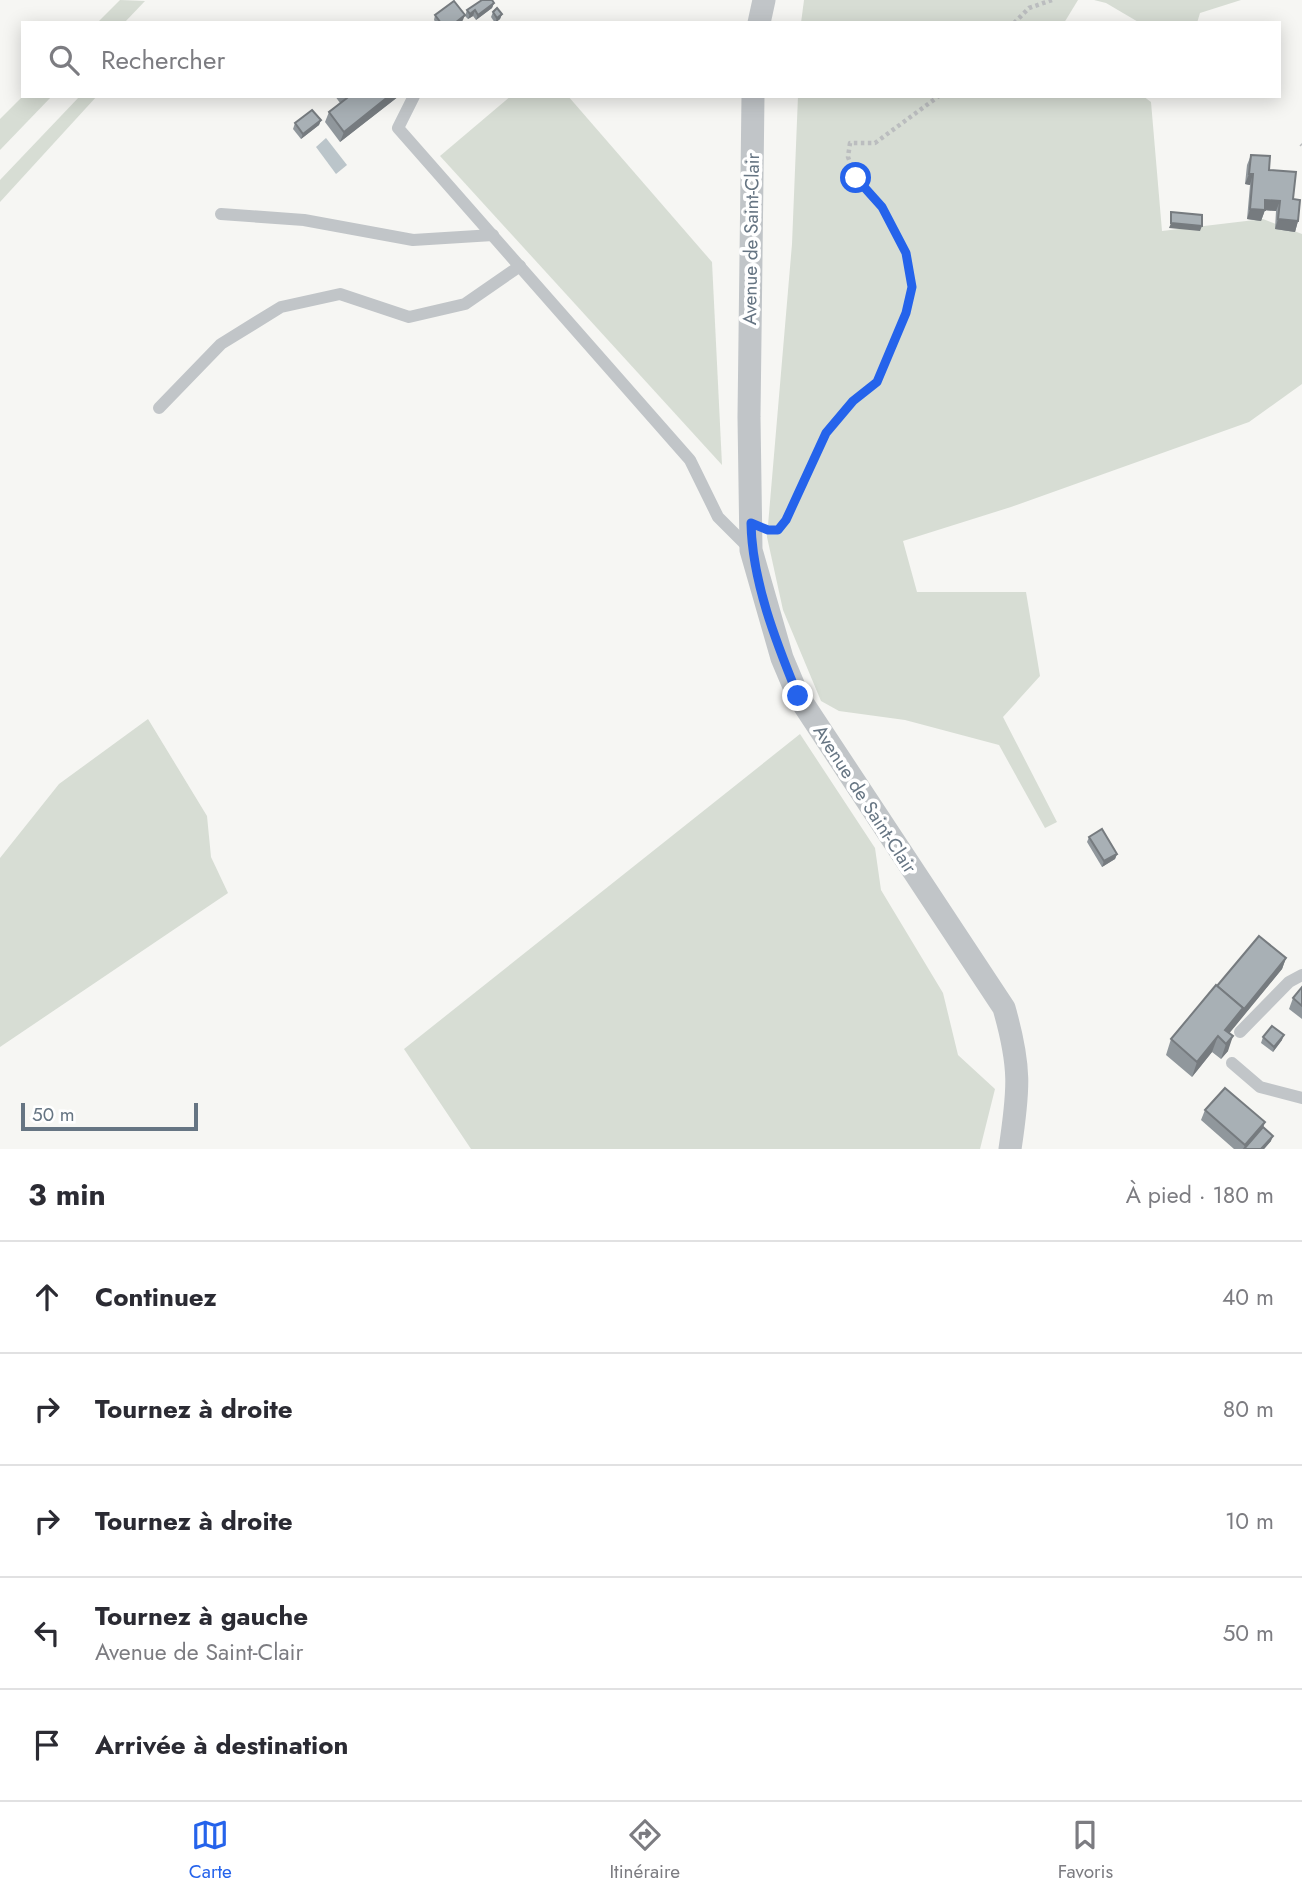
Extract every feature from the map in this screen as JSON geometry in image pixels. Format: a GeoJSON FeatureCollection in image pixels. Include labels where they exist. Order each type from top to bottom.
{"type":"FeatureCollection","features":[{"type":"Feature","properties":{"kind":"street"},"geometry":{"type":"LineString","coordinates":[[759,21],[764,0]]}},
{"type":"Feature","properties":{"kind":"street","name":"Avenue de Saint-Clair"},"geometry":{"type":"LineString","coordinates":[[753,98],[751,550],[782,658],[798,696],[1004,1008],[1017,1053],[1019,1092],[1010,1149]]}},
{"type":"Feature","properties":{"kind":"lane"},"geometry":{"type":"LineString","coordinates":[[413,98],[398,128],[690,460],[718,517],[751,550]]}},
{"type":"Feature","properties":{"kind":"lane"},"geometry":{"type":"LineString","coordinates":[[221,214],[304,220],[413,240],[493,235]]}},
{"type":"Feature","properties":{"kind":"lane"},"geometry":{"type":"LineString","coordinates":[[159,408],[221,344],[281,307],[340,294],[409,317],[465,304],[520,266]]}},
{"type":"Feature","properties":{"kind":"lane"},"geometry":{"type":"LineString","coordinates":[[1240,1032],[1289,982],[1302,975]]}},
{"type":"Feature","properties":{"kind":"lane"},"geometry":{"type":"LineString","coordinates":[[1232,1063],[1260,1087],[1302,1098]]}},
{"type":"Feature","properties":{"kind":"path"},"geometry":{"type":"LineString","coordinates":[[1016,21],[1029,8],[1052,0]]}},
{"type":"Feature","properties":{"kind":"path"},"geometry":{"type":"LineString","coordinates":[[751,523],[768,530],[778,530],[786,520],[826,433],[853,401],[877,382],[906,313],[912,287],[906,253],[882,207],[856,178],[848,157],[850,143],[875,143],[936,98]]}},
{"type":"Feature","properties":{"kind":"shaded area"},"geometry":{"type":"Polygon","coordinates":[[[120,0],[145,1],[126,21],[99,21],[120,0]]]}},
{"type":"Feature","properties":{"kind":"shaded area"},"geometry":{"type":"Polygon","coordinates":[[[804,0],[1078,0],[1065,21],[801,21],[804,0]]]}},
{"type":"Feature","properties":{"kind":"shaded area"},"geometry":{"type":"Polygon","coordinates":[[[1094,0],[1241,0],[1200,13],[1198,21],[1137,21],[1106,3],[1094,0]]]}},
{"type":"Feature","properties":{"kind":"shaded area"},"geometry":{"type":"Polygon","coordinates":[[[21,98],[50,98],[0,150],[0,119],[21,98]]]}},
{"type":"Feature","properties":{"kind":"shaded area"},"geometry":{"type":"Polygon","coordinates":[[[78,98],[95,98],[0,202],[0,180],[78,98]]]}},
{"type":"Feature","properties":{"kind":"shaded area"},"geometry":{"type":"Polygon","coordinates":[[[509,98],[570,98],[712,262],[722,465],[440,156],[509,98]]]}},
{"type":"Feature","properties":{"kind":"shaded area"},"geometry":{"type":"Polygon","coordinates":[[[798,98],[1146,98],[1151,102],[1162,231],[1263,219],[1302,234],[1302,384],[1249,422],[1011,507],[903,541],[917,592],[1026,592],[1040,676],[1003,717],[1057,822],[1045,828],[999,745],[905,720],[839,711],[821,701],[783,610],[767,537],[792,244],[798,98]]]}},
{"type":"Feature","properties":{"kind":"shaded area"},"geometry":{"type":"Polygon","coordinates":[[[326,138],[347,165],[336,174],[316,147],[326,138]]]}},
{"type":"Feature","properties":{"kind":"shaded area"},"geometry":{"type":"Polygon","coordinates":[[[148,719],[207,816],[211,857],[228,893],[0,1047],[0,858],[59,784],[148,719]]]}},
{"type":"Feature","properties":{"kind":"shaded area"},"geometry":{"type":"Polygon","coordinates":[[[800,734],[875,848],[881,890],[943,993],[958,1055],[995,1089],[980,1149],[471,1149],[404,1049],[800,734]]]}},
{"type":"Feature","properties":{"kind":"building"},"geometry":{"type":"Polygon","coordinates":[[[482,0],[492,0],[494,3],[478,15],[475,10],[470,14],[467,10],[482,0]]]}},
{"type":"Feature","properties":{"kind":"building"},"geometry":{"type":"Polygon","coordinates":[[[454,1],[465,15],[458,21],[440,21],[435,15],[454,1]]]}},
{"type":"Feature","properties":{"kind":"building"},"geometry":{"type":"Polygon","coordinates":[[[497,8],[502,14],[497,18],[493,12],[497,8]]]}},
{"type":"Feature","properties":{"kind":"building"},"geometry":{"type":"Polygon","coordinates":[[[347,98],[386,98],[344,132],[329,112],[347,98]]]}},
{"type":"Feature","properties":{"kind":"building"},"geometry":{"type":"Polygon","coordinates":[[[312,110],[321,120],[303,134],[295,123],[312,110]]]}},
{"type":"Feature","properties":{"kind":"building"},"geometry":{"type":"Polygon","coordinates":[[[1251,155],[1270,156],[1269,170],[1296,172],[1293,199],[1300,200],[1298,221],[1278,219],[1280,201],[1265,200],[1265,210],[1250,209],[1253,174],[1249,174],[1251,155]]]}},
{"type":"Feature","properties":{"kind":"building"},"geometry":{"type":"Polygon","coordinates":[[[1171,212],[1202,215],[1202,226],[1171,223],[1171,212]]]}},
{"type":"Feature","properties":{"kind":"building"},"geometry":{"type":"Polygon","coordinates":[[[1102,829],[1117,854],[1104,861],[1089,837],[1102,829]]]}},
{"type":"Feature","properties":{"kind":"building"},"geometry":{"type":"Polygon","coordinates":[[[1259,936],[1286,958],[1241,1013],[1243,1008],[1217,986],[1259,936]]]}},
{"type":"Feature","properties":{"kind":"building"},"geometry":{"type":"Polygon","coordinates":[[[1216,985],[1243,1008],[1225,1030],[1233,1036],[1226,1044],[1218,1036],[1197,1062],[1171,1039],[1216,985]]]}},
{"type":"Feature","properties":{"kind":"building"},"geometry":{"type":"Polygon","coordinates":[[[1302,987],[1302,1006],[1293,998],[1302,987]]]}},
{"type":"Feature","properties":{"kind":"building"},"geometry":{"type":"Polygon","coordinates":[[[1272,1026],[1284,1035],[1274,1047],[1263,1037],[1272,1026]]]}},
{"type":"Feature","properties":{"kind":"building"},"geometry":{"type":"Polygon","coordinates":[[[1225,1088],[1265,1122],[1245,1145],[1205,1110],[1225,1088]]]}},
{"type":"Feature","properties":{"kind":"building"},"geometry":{"type":"Polygon","coordinates":[[[1263,1127],[1273,1136],[1261,1149],[1244,1149],[1263,1127]]]}},
{"type":"Feature","properties":{"kind":"route"},"geometry":{"type":"LineString","coordinates":[[798,696],[782,658],[751,550],[751,523],[768,530],[778,530],[786,520],[826,433],[853,401],[877,382],[906,313],[912,287],[906,253],[882,207],[856,178]]}}]}
